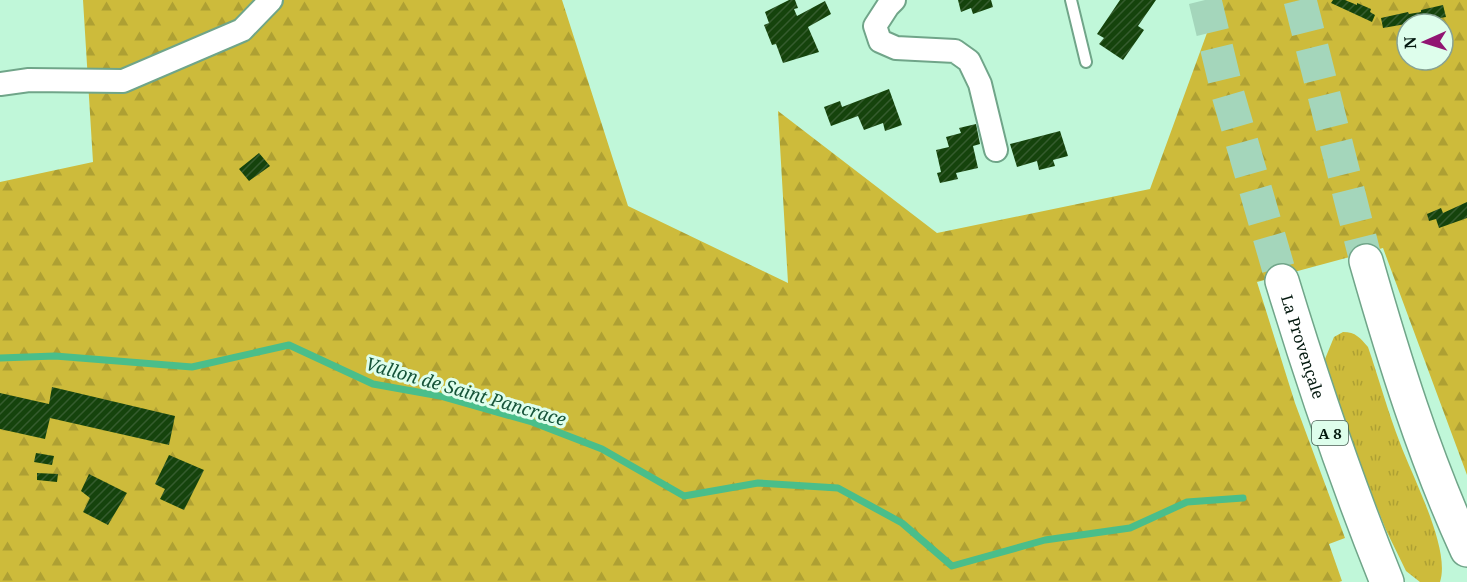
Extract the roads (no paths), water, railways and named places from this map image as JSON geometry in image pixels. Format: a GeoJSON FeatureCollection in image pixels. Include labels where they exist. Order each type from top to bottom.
{"type":"FeatureCollection","features":[{"type":"Feature","properties":{"kind":"highway"},"geometry":{"type":"LineString","coordinates":[[1366,261],[1398,370],[1432,464],[1467,550]]}},
{"type":"Feature","properties":{"kind":"highway","name":"La Provençale"},"geometry":{"type":"LineString","coordinates":[[1282,281],[1311,378],[1347,481],[1387,582]]}},
{"type":"Feature","properties":{"kind":"street"},"geometry":{"type":"LineString","coordinates":[[0,84],[29,80],[123,81],[242,30],[271,0]]}},
{"type":"Feature","properties":{"kind":"street"},"geometry":{"type":"LineString","coordinates":[[894,0],[875,26],[880,41],[896,48],[955,51],[969,61],[980,84],[996,150]]}},
{"type":"Feature","properties":{"kind":"lane"},"geometry":{"type":"LineString","coordinates":[[1071,0],[1086,62]]}},
{"type":"Feature","properties":{"kind":"waterway","name":"Vallon de Saint Pancrace"},"geometry":{"type":"LineString","coordinates":[[0,358],[55,356],[192,367],[289,345],[373,384],[440,396],[532,422],[602,449],[684,496],[758,483],[838,488],[902,523],[952,566],[1045,540],[1130,528],[1187,502],[1243,498]]}},
{"type":"Feature","properties":{"kind":"tunnel"},"geometry":{"type":"LineString","coordinates":[[1205,0],[1227,91],[1282,281]]}},
{"type":"Feature","properties":{"kind":"tunnel"},"geometry":{"type":"LineString","coordinates":[[1300,0],[1366,261]]}}]}
